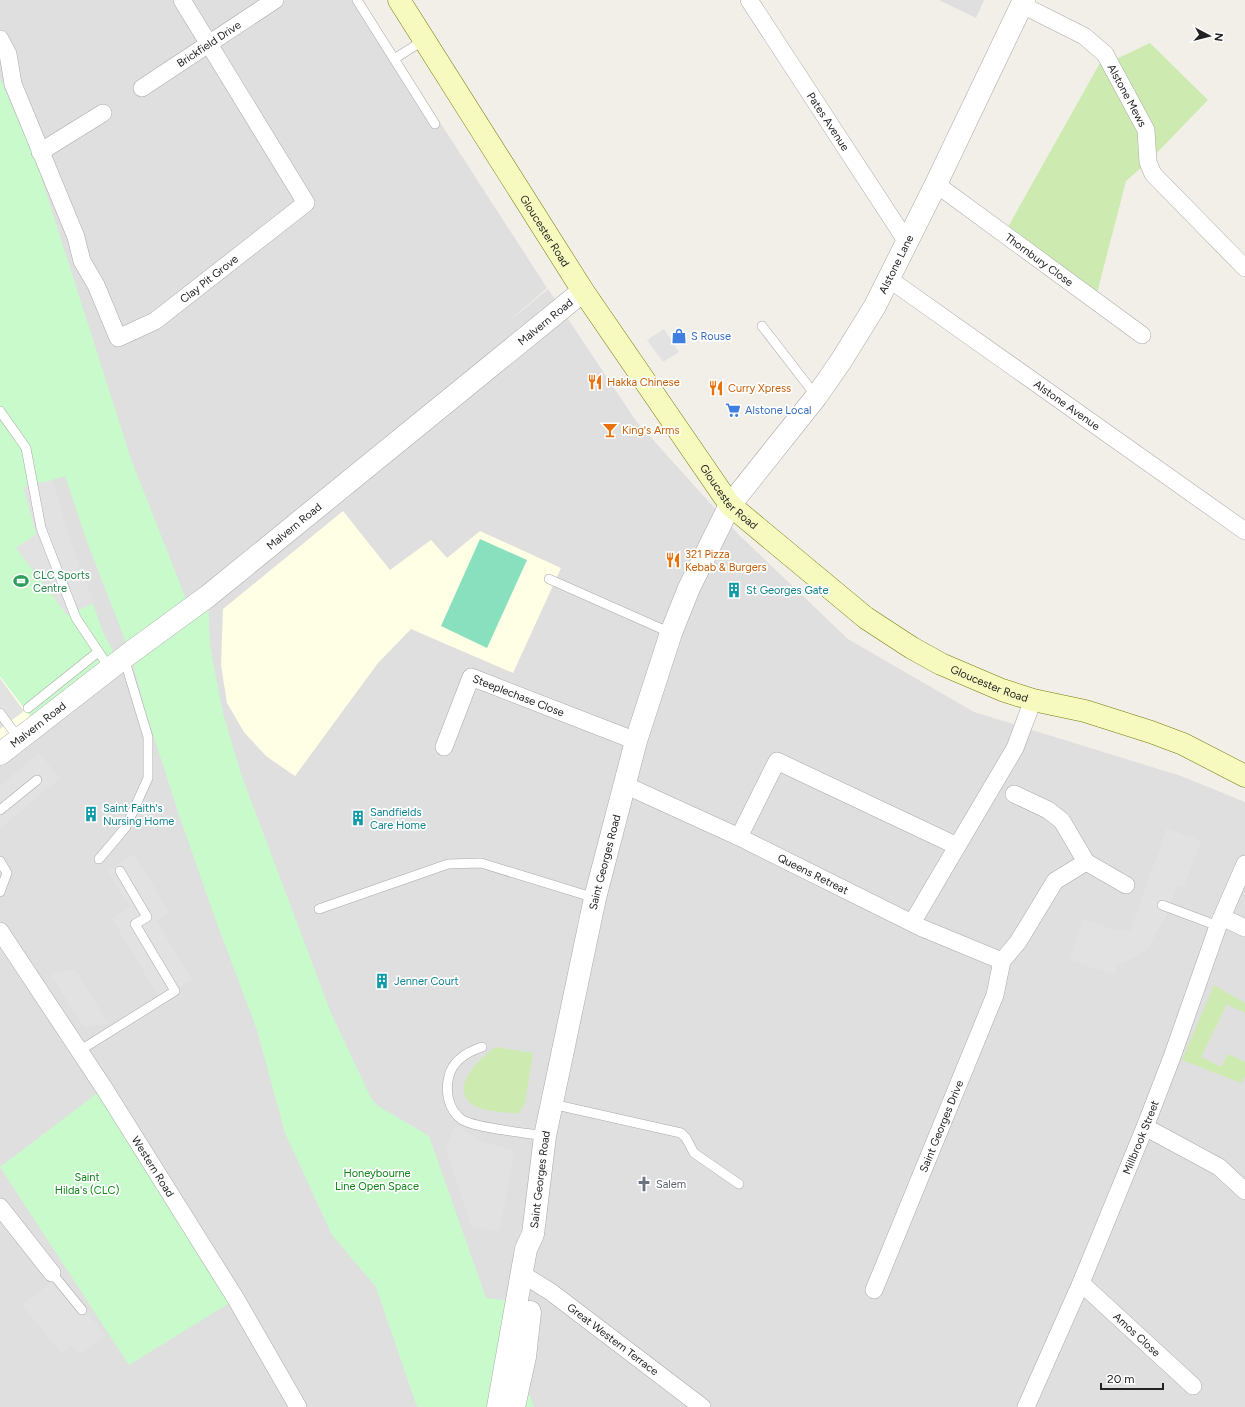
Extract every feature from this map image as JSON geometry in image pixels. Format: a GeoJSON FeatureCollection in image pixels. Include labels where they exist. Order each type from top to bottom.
{"type":"FeatureCollection","features":[{"type":"Feature","properties":{"kind":"main road","name":"Gloucester Road"},"geometry":{"type":"LineString","coordinates":[[399,0],[583,291],[730,505],[844,601],[889,634],[941,664],[971,678],[1033,700],[1085,711],[1151,732],[1183,744],[1245,776]]}},
{"type":"Feature","properties":{"kind":"street"},"geometry":{"type":"LineString","coordinates":[[182,0],[209,43]]}},
{"type":"Feature","properties":{"kind":"street","name":"Brickfield Drive"},"geometry":{"type":"LineString","coordinates":[[142,88],[275,0]]}},
{"type":"Feature","properties":{"kind":"street","name":"Pates Avenue"},"geometry":{"type":"LineString","coordinates":[[749,0],[907,242]]}},
{"type":"Feature","properties":{"kind":"street","name":"Alstone Lane"},"geometry":{"type":"LineString","coordinates":[[730,505],[816,397],[859,333],[889,279],[1023,3]]}},
{"type":"Feature","properties":{"kind":"street","name":"Alstone Mews"},"geometry":{"type":"LineString","coordinates":[[1023,3],[1084,36],[1105,54],[1146,130],[1148,162],[1153,174],[1245,268]]}},
{"type":"Feature","properties":{"kind":"street"},"geometry":{"type":"LineString","coordinates":[[0,39],[8,54],[13,84],[40,152],[103,113]]}},
{"type":"Feature","properties":{"kind":"street","name":"Clay Pit Grove"},"geometry":{"type":"LineString","coordinates":[[40,152],[76,237],[82,260],[96,285],[118,338],[155,321],[306,203],[209,43]]}},
{"type":"Feature","properties":{"kind":"street","name":"Thornbury Close"},"geometry":{"type":"LineString","coordinates":[[936,184],[1142,335]]}},
{"type":"Feature","properties":{"kind":"street","name":"Alstone Avenue"},"geometry":{"type":"LineString","coordinates":[[889,279],[1245,531]]}},
{"type":"Feature","properties":{"kind":"street","name":"Malvern Road"},"geometry":{"type":"LineString","coordinates":[[0,754],[19,739],[37,709],[111,660],[152,637],[185,614],[583,291]]}},
{"type":"Feature","properties":{"kind":"street","name":"Saint Georges Road"},"geometry":{"type":"LineString","coordinates":[[514,1407],[516,1359],[528,1277],[538,1250],[533,1234],[545,1136],[595,898],[636,741],[671,633],[689,588],[730,505]]}},
{"type":"Feature","properties":{"kind":"street","name":"Steeplechase Close"},"geometry":{"type":"LineString","coordinates":[[444,747],[471,677],[636,741]]}},
{"type":"Feature","properties":{"kind":"street"},"geometry":{"type":"LineString","coordinates":[[912,922],[1015,748],[1033,700]]}},
{"type":"Feature","properties":{"kind":"street"},"geometry":{"type":"LineString","coordinates":[[739,837],[777,761],[958,846]]}},
{"type":"Feature","properties":{"kind":"street","name":"Queens Retreat"},"geometry":{"type":"LineString","coordinates":[[625,785],[739,837],[912,922],[1002,961]]}},
{"type":"Feature","properties":{"kind":"street"},"geometry":{"type":"LineString","coordinates":[[1014,794],[1048,810],[1062,821],[1086,862],[1126,885]]}},
{"type":"Feature","properties":{"kind":"street"},"geometry":{"type":"LineString","coordinates":[[1002,961],[1018,942],[1055,881],[1086,862]]}},
{"type":"Feature","properties":{"kind":"street","name":"Millbrook Street"},"geometry":{"type":"LineString","coordinates":[[1026,1407],[1081,1283],[1145,1127],[1172,1057],[1220,922],[1245,864]]}},
{"type":"Feature","properties":{"kind":"street"},"geometry":{"type":"LineString","coordinates":[[1220,922],[1245,928]]}},
{"type":"Feature","properties":{"kind":"street","name":"Western Road"},"geometry":{"type":"LineString","coordinates":[[0,931],[79,1050],[236,1299],[298,1407]]}},
{"type":"Feature","properties":{"kind":"street","name":"Saint Georges Drive"},"geometry":{"type":"LineString","coordinates":[[874,1290],[995,995],[1002,961]]}},
{"type":"Feature","properties":{"kind":"street"},"geometry":{"type":"LineString","coordinates":[[1145,1127],[1219,1168],[1245,1191]]}},
{"type":"Feature","properties":{"kind":"street"},"geometry":{"type":"LineString","coordinates":[[0,1207],[52,1273]]}},
{"type":"Feature","properties":{"kind":"street","name":"Great Western Terrace"},"geometry":{"type":"LineString","coordinates":[[528,1277],[702,1407]]}},
{"type":"Feature","properties":{"kind":"street","name":"Amos Close"},"geometry":{"type":"LineString","coordinates":[[1081,1283],[1193,1386]]}},
{"type":"Feature","properties":{"kind":"street","name":"Saint Georges Road"},"geometry":{"type":"LineString","coordinates":[[498,1407],[516,1359]]}},
{"type":"Feature","properties":{"kind":"lane"},"geometry":{"type":"LineString","coordinates":[[357,0],[435,124]]}},
{"type":"Feature","properties":{"kind":"lane"},"geometry":{"type":"LineString","coordinates":[[394,59],[424,40]]}},
{"type":"Feature","properties":{"kind":"lane"},"geometry":{"type":"LineString","coordinates":[[762,326],[816,397]]}},
{"type":"Feature","properties":{"kind":"lane"},"geometry":{"type":"LineString","coordinates":[[0,411],[26,448],[41,528],[76,618],[111,660],[148,738],[148,778],[126,827],[99,859]]}},
{"type":"Feature","properties":{"kind":"lane"},"geometry":{"type":"LineString","coordinates":[[549,579],[671,633]]}},
{"type":"Feature","properties":{"kind":"lane"},"geometry":{"type":"LineString","coordinates":[[0,713],[19,739]]}},
{"type":"Feature","properties":{"kind":"lane"},"geometry":{"type":"LineString","coordinates":[[0,810],[37,780]]}},
{"type":"Feature","properties":{"kind":"lane"},"geometry":{"type":"LineString","coordinates":[[0,861],[7,873],[0,892]]}},
{"type":"Feature","properties":{"kind":"lane"},"geometry":{"type":"LineString","coordinates":[[319,909],[448,864],[481,863],[595,898]]}},
{"type":"Feature","properties":{"kind":"lane"},"geometry":{"type":"LineString","coordinates":[[79,1050],[174,991],[135,924],[147,917],[120,871]]}},
{"type":"Feature","properties":{"kind":"lane"},"geometry":{"type":"LineString","coordinates":[[1162,905],[1220,922]]}},
{"type":"Feature","properties":{"kind":"lane"},"geometry":{"type":"LineString","coordinates":[[482,1047],[472,1050],[462,1056],[455,1064],[450,1074],[448,1096],[455,1112],[461,1119],[474,1124],[545,1136]]}},
{"type":"Feature","properties":{"kind":"lane"},"geometry":{"type":"LineString","coordinates":[[552,1104],[681,1133],[686,1138],[694,1153],[739,1184]]}},
{"type":"Feature","properties":{"kind":"lane"},"geometry":{"type":"LineString","coordinates":[[52,1273],[82,1310]]}},
{"type":"Feature","properties":{"kind":"shaded area"},"geometry":{"type":"Polygon","coordinates":[[[0,0],[361,0],[547,288],[502,327],[548,289],[636,421],[738,534],[848,639],[974,712],[1181,776],[1245,802],[1245,1407],[0,1407],[0,0]]]}},
{"type":"Feature","properties":{"kind":"shaded area"},"geometry":{"type":"Polygon","coordinates":[[[939,0],[984,0],[976,18],[939,0]]]}},
{"type":"Feature","properties":{"kind":"shaded area"},"geometry":{"type":"Polygon","coordinates":[[[664,329],[679,352],[663,362],[647,340],[664,329]]]}},
{"type":"Feature","properties":{"kind":"shaded area"},"geometry":{"type":"Polygon","coordinates":[[[52,480],[70,540],[94,603],[67,615],[16,548],[36,534],[23,487],[52,480]]]}},
{"type":"Feature","properties":{"kind":"shaded area"},"geometry":{"type":"Polygon","coordinates":[[[343,511],[390,570],[431,540],[447,558],[480,531],[561,568],[513,673],[411,629],[378,663],[295,776],[266,756],[244,732],[227,703],[221,665],[223,609],[343,511]]]}},
{"type":"Feature","properties":{"kind":"shaded area"},"geometry":{"type":"Polygon","coordinates":[[[0,676],[37,725],[0,754],[0,676]]]}},
{"type":"Feature","properties":{"kind":"shaded area"},"geometry":{"type":"Polygon","coordinates":[[[0,678],[24,711],[0,729],[0,678]]]}},
{"type":"Feature","properties":{"kind":"shaded area"},"geometry":{"type":"Polygon","coordinates":[[[39,753],[60,778],[0,828],[0,786],[39,753]]]}},
{"type":"Feature","properties":{"kind":"shaded area"},"geometry":{"type":"Polygon","coordinates":[[[1167,828],[1201,841],[1184,886],[1178,884],[1165,917],[1148,948],[1136,957],[1118,965],[1114,975],[1069,960],[1083,919],[1122,932],[1124,929],[1130,931],[1167,828]]]}},
{"type":"Feature","properties":{"kind":"shaded area"},"geometry":{"type":"Polygon","coordinates":[[[134,854],[170,913],[156,921],[192,979],[160,999],[112,919],[130,907],[107,871],[134,854]]]}},
{"type":"Feature","properties":{"kind":"shaded area"},"geometry":{"type":"Polygon","coordinates":[[[75,970],[109,1024],[84,1027],[50,974],[75,970]]]}},
{"type":"Feature","properties":{"kind":"shaded area"},"geometry":{"type":"Polygon","coordinates":[[[455,1125],[483,1142],[514,1151],[500,1231],[472,1227],[446,1149],[455,1125]]]}},
{"type":"Feature","properties":{"kind":"shaded area"},"geometry":{"type":"Polygon","coordinates":[[[58,1277],[105,1335],[80,1355],[71,1345],[61,1353],[22,1305],[58,1277]]]}},
{"type":"Feature","properties":{"kind":"green space"},"geometry":{"type":"Polygon","coordinates":[[[1150,43],[1208,100],[1148,162],[1126,181],[1095,301],[1004,234],[1105,54],[1110,62],[1150,43]]]}},
{"type":"Feature","properties":{"kind":"green space","name":"Honeybourne Line Open Space"},"geometry":{"type":"Polygon","coordinates":[[[0,78],[38,167],[131,459],[190,609],[208,596],[210,646],[223,713],[241,774],[331,1013],[371,1098],[378,1106],[429,1136],[486,1298],[520,1302],[514,1352],[534,1407],[417,1407],[376,1287],[332,1235],[285,1133],[257,1030],[216,921],[179,815],[144,706],[130,653],[86,539],[65,476],[52,480],[70,540],[103,632],[119,662],[37,725],[0,676],[0,78]]]}},
{"type":"Feature","properties":{"kind":"green space"},"geometry":{"type":"Polygon","coordinates":[[[480,539],[527,560],[487,648],[441,626],[480,539]]]}},
{"type":"Feature","properties":{"kind":"green space"},"geometry":{"type":"Polygon","coordinates":[[[1214,985],[1245,1003],[1245,1013],[1227,1004],[1201,1057],[1221,1067],[1228,1054],[1245,1062],[1245,1076],[1241,1083],[1182,1060],[1214,985]]]}},
{"type":"Feature","properties":{"kind":"green space"},"geometry":{"type":"Polygon","coordinates":[[[496,1047],[533,1053],[525,1103],[518,1114],[490,1111],[479,1108],[467,1099],[464,1091],[465,1083],[469,1074],[482,1058],[496,1047]]]}},
{"type":"Feature","properties":{"kind":"green space","name":"Saint Hilda's (CLC)"},"geometry":{"type":"Polygon","coordinates":[[[104,1088],[236,1299],[129,1365],[0,1167],[104,1088]]]}},
{"type":"Feature","properties":{"kind":"place","name":"S Rouse"},"geometry":{"type":"Point","coordinates":[679,336]}},
{"type":"Feature","properties":{"kind":"place","name":"Hakka Chinese"},"geometry":{"type":"Point","coordinates":[595,382]}},
{"type":"Feature","properties":{"kind":"place","name":"Curry Xpress"},"geometry":{"type":"Point","coordinates":[716,388]}},
{"type":"Feature","properties":{"kind":"place","name":"Alstone Local"},"geometry":{"type":"Point","coordinates":[733,410]}},
{"type":"Feature","properties":{"kind":"place","name":"King's Arms"},"geometry":{"type":"Point","coordinates":[610,430]}},
{"type":"Feature","properties":{"kind":"place","name":"321 Pizza Kebab & Burgers"},"geometry":{"type":"Point","coordinates":[673,560]}},
{"type":"Feature","properties":{"kind":"place","name":"CLC Sports Centre"},"geometry":{"type":"Point","coordinates":[21,581]}},
{"type":"Feature","properties":{"kind":"place","name":"St Georges Gate"},"geometry":{"type":"Point","coordinates":[734,590]}},
{"type":"Feature","properties":{"kind":"place","name":"Saint Faith's Nursing Home"},"geometry":{"type":"Point","coordinates":[91,814]}},
{"type":"Feature","properties":{"kind":"place","name":"Sandfields Care Home"},"geometry":{"type":"Point","coordinates":[358,818]}},
{"type":"Feature","properties":{"kind":"place","name":"Jenner Court"},"geometry":{"type":"Point","coordinates":[382,981]}},
{"type":"Feature","properties":{"kind":"place","name":"Salem"},"geometry":{"type":"Point","coordinates":[644,1184]}}]}
